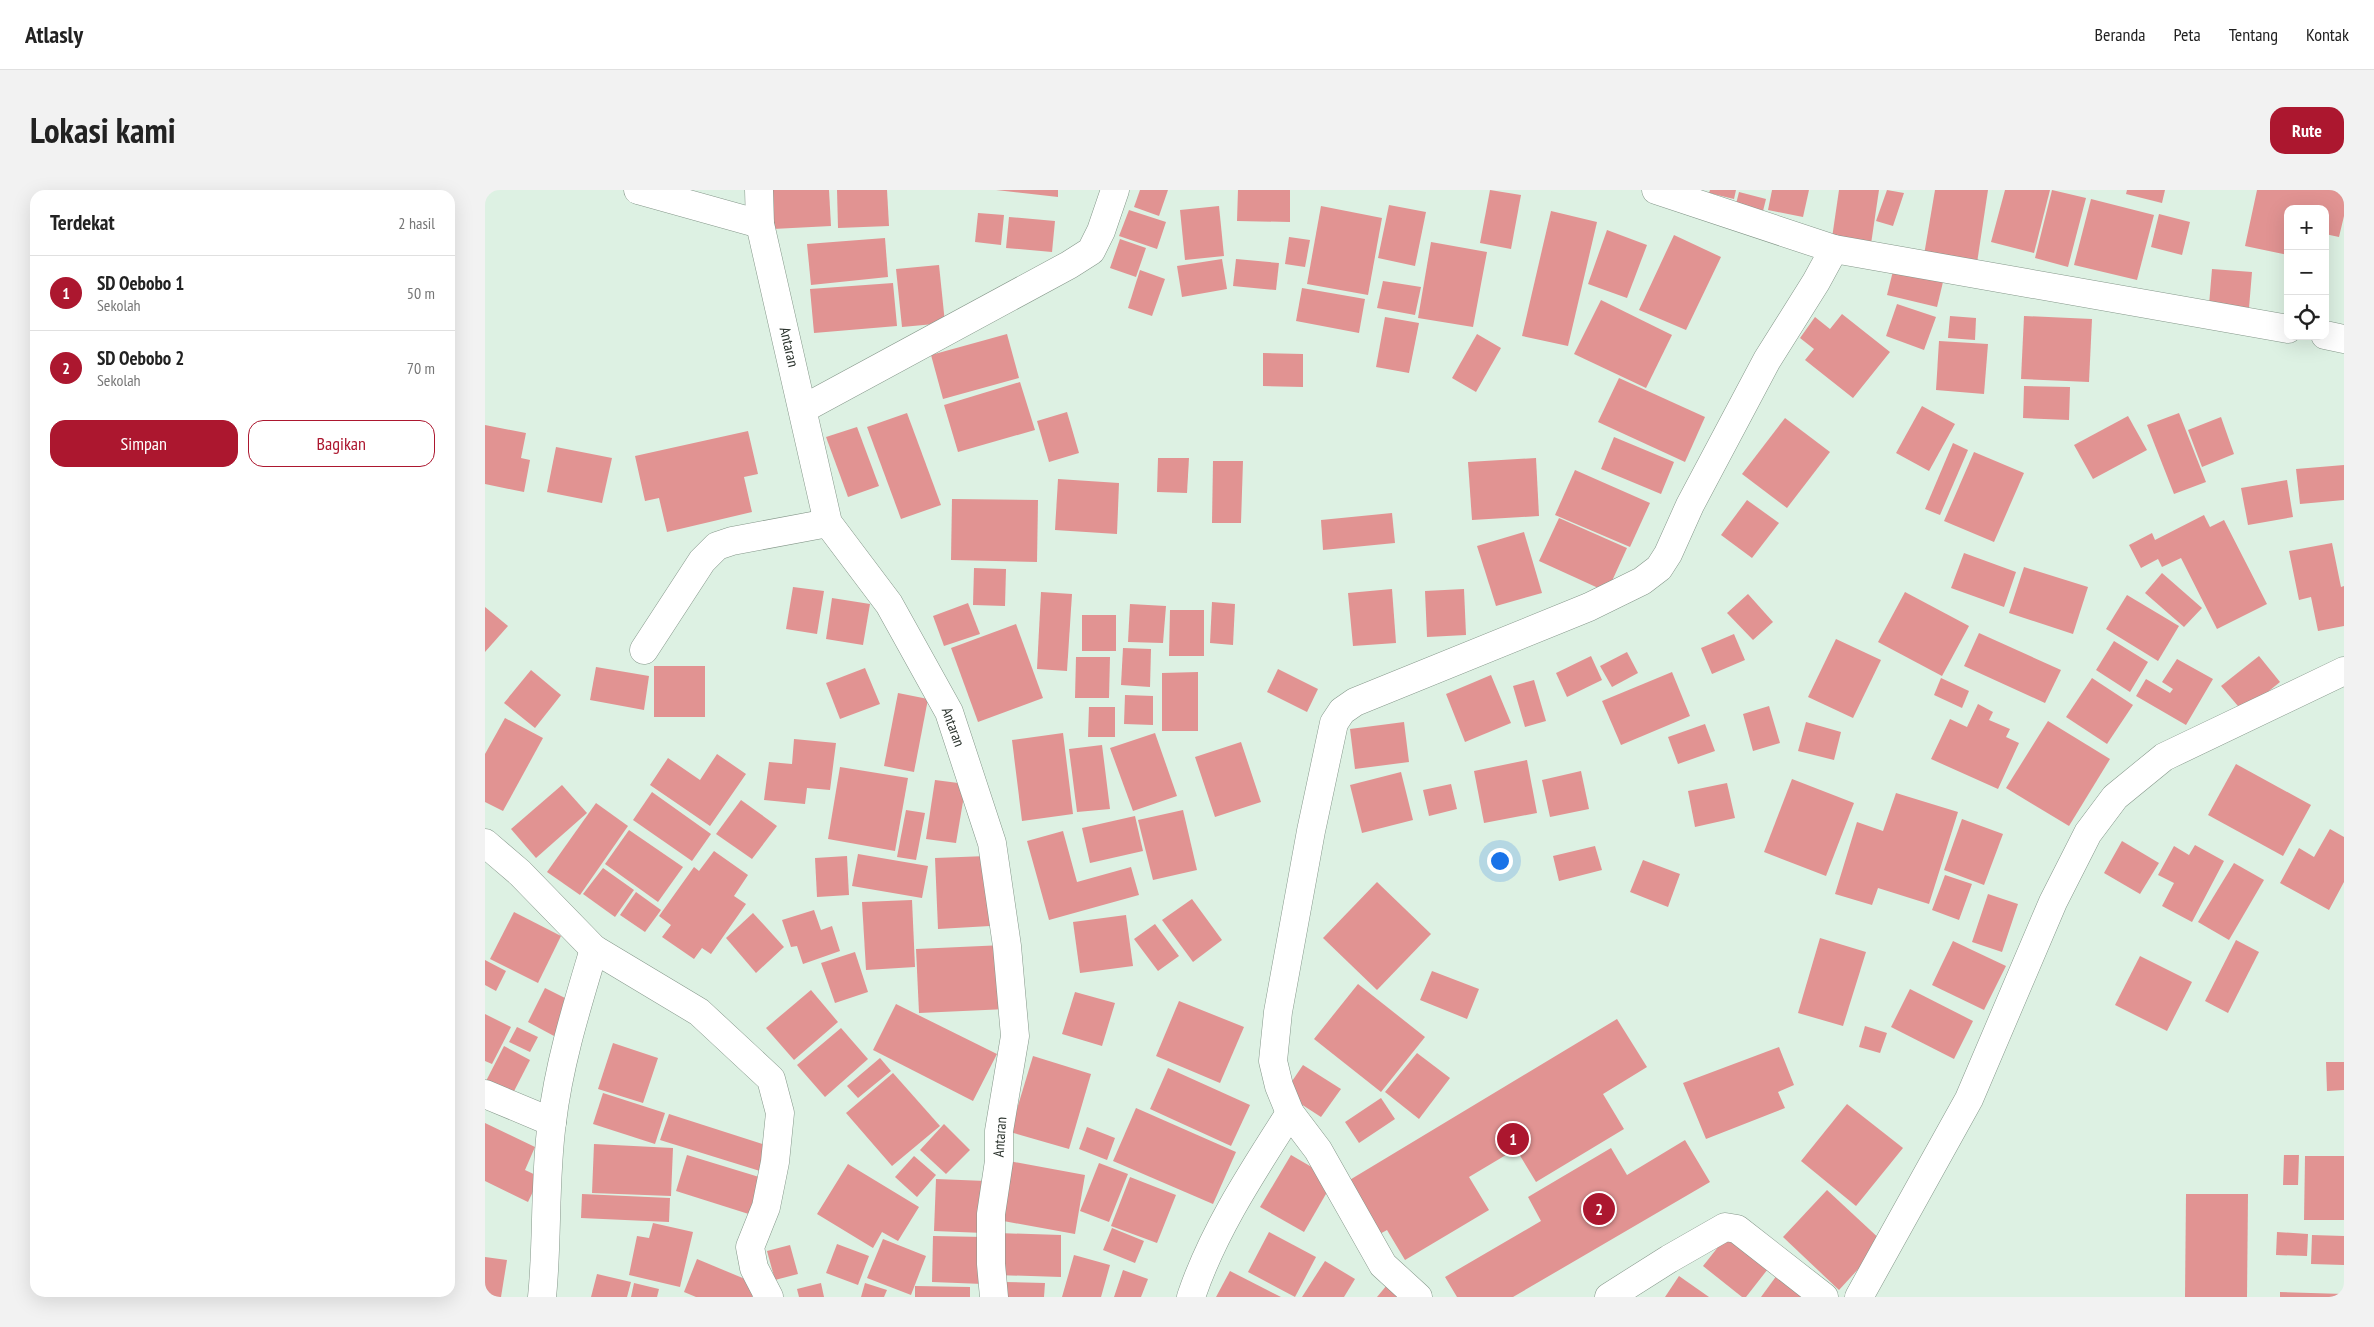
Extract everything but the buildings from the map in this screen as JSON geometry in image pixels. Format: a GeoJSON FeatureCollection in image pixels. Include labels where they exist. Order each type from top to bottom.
{"type":"FeatureCollection","features":[{"type":"Feature","properties":{"kind":"street"},"geometry":{"type":"LineString","coordinates":[[638,190],[760,224]]}},
{"type":"Feature","properties":{"kind":"street","name":"Antaran"},"geometry":{"type":"LineString","coordinates":[[759,190],[760,224],[829,523],[889,604],[949,712],[992,843],[1007,946],[1015,1036],[999,1131],[999,1161],[991,1214],[991,1264],[994,1297]]}},
{"type":"Feature","properties":{"kind":"street"},"geometry":{"type":"LineString","coordinates":[[803,409],[1069,265],[1091,251],[1101,231],[1115,190]]}},
{"type":"Feature","properties":{"kind":"street"},"geometry":{"type":"LineString","coordinates":[[1656,190],[1834,249],[2284,328]]}},
{"type":"Feature","properties":{"kind":"street"},"geometry":{"type":"LineString","coordinates":[[1418,1297],[1383,1265],[1318,1150],[1291,1113],[1279,1086],[1273,1061],[1278,1012],[1311,831],[1334,724],[1342,711],[1355,702],[1589,607],[1643,581],[1659,568],[1668,554],[1691,505],[1767,360],[1816,282],[1834,249]]}},
{"type":"Feature","properties":{"kind":"street"},"geometry":{"type":"LineString","coordinates":[[2329,336],[2344,339]]}},
{"type":"Feature","properties":{"kind":"street"},"geometry":{"type":"LineString","coordinates":[[644,650],[702,561],[717,546],[732,541],[829,523]]}},
{"type":"Feature","properties":{"kind":"street"},"geometry":{"type":"LineString","coordinates":[[1859,1297],[1969,1099],[2053,902],[2088,833],[2115,797],[2164,758],[2344,671]]}},
{"type":"Feature","properties":{"kind":"street"},"geometry":{"type":"LineString","coordinates":[[485,843],[520,873],[594,949],[699,1012],[771,1079],[780,1114],[775,1162],[766,1207],[750,1247],[754,1268],[769,1297]]}},
{"type":"Feature","properties":{"kind":"street"},"geometry":{"type":"LineString","coordinates":[[542,1297],[547,1249],[547,1185],[552,1122],[571,1028],[594,949]]}},
{"type":"Feature","properties":{"kind":"street"},"geometry":{"type":"LineString","coordinates":[[485,1094],[552,1122]]}},
{"type":"Feature","properties":{"kind":"street"},"geometry":{"type":"LineString","coordinates":[[1191,1297],[1201,1269],[1253,1171],[1291,1113]]}},
{"type":"Feature","properties":{"kind":"street"},"geometry":{"type":"LineString","coordinates":[[1609,1297],[1669,1259],[1725,1227],[1737,1229],[1825,1297]]}},
{"type":"Feature","properties":{"kind":"place","name":"SD Oebobo 1"},"geometry":{"type":"Point","coordinates":[1513,1139]}},
{"type":"Feature","properties":{"kind":"place","name":"SD Oebobo 2"},"geometry":{"type":"Point","coordinates":[1599,1209]}}]}
